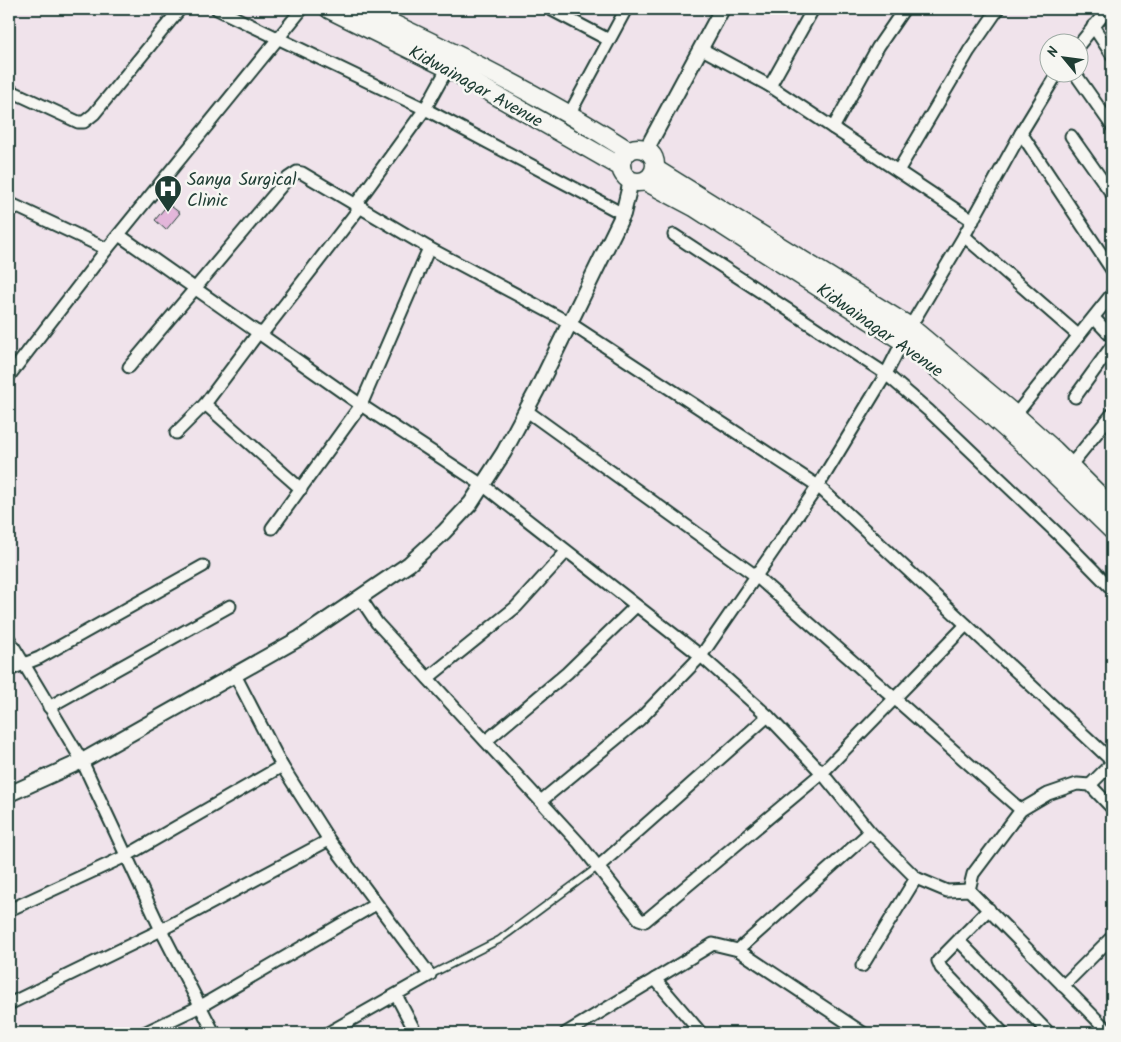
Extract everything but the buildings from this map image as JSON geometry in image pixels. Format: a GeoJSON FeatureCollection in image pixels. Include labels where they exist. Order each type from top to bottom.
{"type":"FeatureCollection","features":[{"type":"Feature","properties":{"kind":"main road","name":"Kidwainagar Avenue"},"geometry":{"type":"LineString","coordinates":[[329,9],[570,113],[638,150]]}},
{"type":"Feature","properties":{"kind":"main road","name":"Kidwainagar Avenue"},"geometry":{"type":"LineString","coordinates":[[364,9],[907,335],[1010,421],[1065,472],[1112,508]]}},
{"type":"Feature","properties":{"kind":"main road"},"geometry":{"type":"LineString","coordinates":[[638,150],[655,160],[638,175],[623,158],[638,150]]}},
{"type":"Feature","properties":{"kind":"main road","name":"Kidwainagar Avenue"},"geometry":{"type":"LineString","coordinates":[[1065,472],[1112,530]]}},
{"type":"Feature","properties":{"kind":"street"},"geometry":{"type":"LineString","coordinates":[[9,90],[78,122],[84,122],[94,114],[180,9]]}},
{"type":"Feature","properties":{"kind":"street"},"geometry":{"type":"LineString","coordinates":[[217,9],[425,109],[623,214]]}},
{"type":"Feature","properties":{"kind":"street"},"geometry":{"type":"LineString","coordinates":[[9,376],[107,249],[302,9]]}},
{"type":"Feature","properties":{"kind":"street"},"geometry":{"type":"LineString","coordinates":[[550,9],[610,40]]}},
{"type":"Feature","properties":{"kind":"street"},"geometry":{"type":"LineString","coordinates":[[570,113],[626,9]]}},
{"type":"Feature","properties":{"kind":"street"},"geometry":{"type":"LineString","coordinates":[[638,150],[702,49],[722,9]]}},
{"type":"Feature","properties":{"kind":"street"},"geometry":{"type":"LineString","coordinates":[[770,86],[813,9]]}},
{"type":"Feature","properties":{"kind":"street"},"geometry":{"type":"LineString","coordinates":[[833,128],[878,47],[904,9]]}},
{"type":"Feature","properties":{"kind":"street"},"geometry":{"type":"LineString","coordinates":[[898,171],[969,51],[998,9]]}},
{"type":"Feature","properties":{"kind":"street"},"geometry":{"type":"LineString","coordinates":[[1088,33],[1108,9]]}},
{"type":"Feature","properties":{"kind":"street"},"geometry":{"type":"LineString","coordinates":[[1093,26],[1112,55]]}},
{"type":"Feature","properties":{"kind":"street"},"geometry":{"type":"LineString","coordinates":[[702,49],[770,86],[973,220]]}},
{"type":"Feature","properties":{"kind":"street"},"geometry":{"type":"LineString","coordinates":[[176,433],[205,404],[358,205],[425,109],[452,61]]}},
{"type":"Feature","properties":{"kind":"street"},"geometry":{"type":"LineString","coordinates":[[540,801],[639,720],[700,656],[818,486],[886,374],[1021,132],[1052,82]]}},
{"type":"Feature","properties":{"kind":"street"},"geometry":{"type":"LineString","coordinates":[[1081,82],[1112,126]]}},
{"type":"Feature","properties":{"kind":"street"},"geometry":{"type":"LineString","coordinates":[[1021,132],[1112,270]]}},
{"type":"Feature","properties":{"kind":"street"},"geometry":{"type":"LineString","coordinates":[[1072,136],[1112,194]]}},
{"type":"Feature","properties":{"kind":"street"},"geometry":{"type":"LineString","coordinates":[[130,366],[288,178],[297,172],[358,205],[429,248],[568,322],[818,486],[1112,762],[1090,784],[1077,784],[1048,794],[1021,810],[973,874],[968,890]]}},
{"type":"Feature","properties":{"kind":"street"},"geometry":{"type":"LineString","coordinates":[[9,794],[82,761],[300,638],[361,599],[409,564],[444,532],[484,486],[527,411],[568,322],[623,214],[638,175]]}},
{"type":"Feature","properties":{"kind":"street"},"geometry":{"type":"LineString","coordinates":[[9,203],[107,249]]}},
{"type":"Feature","properties":{"kind":"street"},"geometry":{"type":"LineString","coordinates":[[119,235],[196,287],[361,405],[484,486],[700,656],[768,716],[822,773],[870,832],[916,878],[947,891],[968,890],[989,909],[1110,1033]]}},
{"type":"Feature","properties":{"kind":"street"},"geometry":{"type":"LineString","coordinates":[[674,235],[886,374],[958,438],[1112,589]]}},
{"type":"Feature","properties":{"kind":"street"},"geometry":{"type":"LineString","coordinates":[[964,236],[1079,336]]}},
{"type":"Feature","properties":{"kind":"street"},"geometry":{"type":"LineString","coordinates":[[272,528],[361,405],[429,248]]}},
{"type":"Feature","properties":{"kind":"street"},"geometry":{"type":"LineString","coordinates":[[1010,421],[1112,294]]}},
{"type":"Feature","properties":{"kind":"street"},"geometry":{"type":"LineString","coordinates":[[1094,318],[1112,337]]}},
{"type":"Feature","properties":{"kind":"street"},"geometry":{"type":"LineString","coordinates":[[1075,397],[1112,346]]}},
{"type":"Feature","properties":{"kind":"street"},"geometry":{"type":"LineString","coordinates":[[205,404],[301,489]]}},
{"type":"Feature","properties":{"kind":"street"},"geometry":{"type":"LineString","coordinates":[[527,411],[756,576],[1021,810]]}},
{"type":"Feature","properties":{"kind":"street"},"geometry":{"type":"LineString","coordinates":[[1065,472],[1112,414]]}},
{"type":"Feature","properties":{"kind":"street"},"geometry":{"type":"LineString","coordinates":[[428,678],[516,607],[566,552]]}},
{"type":"Feature","properties":{"kind":"street"},"geometry":{"type":"LineString","coordinates":[[9,670],[39,658],[203,566]]}},
{"type":"Feature","properties":{"kind":"street"},"geometry":{"type":"LineString","coordinates":[[361,599],[377,623],[486,740],[599,866],[639,919],[645,921],[822,773],[966,625]]}},
{"type":"Feature","properties":{"kind":"street"},"geometry":{"type":"LineString","coordinates":[[50,707],[230,606]]}},
{"type":"Feature","properties":{"kind":"street"},"geometry":{"type":"LineString","coordinates":[[486,740],[567,673],[636,606]]}},
{"type":"Feature","properties":{"kind":"street"},"geometry":{"type":"LineString","coordinates":[[9,639],[82,761],[161,930],[214,1033]]}},
{"type":"Feature","properties":{"kind":"street"},"geometry":{"type":"LineString","coordinates":[[235,675],[282,766],[329,840],[430,975],[328,1033]]}},
{"type":"Feature","properties":{"kind":"street"},"geometry":{"type":"LineString","coordinates":[[599,866],[768,716]]}},
{"type":"Feature","properties":{"kind":"street"},"geometry":{"type":"LineString","coordinates":[[9,910],[126,856],[282,766]]}},
{"type":"Feature","properties":{"kind":"street"},"geometry":{"type":"LineString","coordinates":[[1090,784],[1112,808]]}},
{"type":"Feature","properties":{"kind":"street"},"geometry":{"type":"LineString","coordinates":[[738,950],[870,832]]}},
{"type":"Feature","properties":{"kind":"street"},"geometry":{"type":"LineString","coordinates":[[9,1004],[161,930],[329,840]]}},
{"type":"Feature","properties":{"kind":"street"},"geometry":{"type":"LineString","coordinates":[[862,966],[916,878]]}},
{"type":"Feature","properties":{"kind":"street"},"geometry":{"type":"LineString","coordinates":[[144,1033],[201,1006],[376,904]]}},
{"type":"Feature","properties":{"kind":"street"},"geometry":{"type":"LineString","coordinates":[[989,909],[938,963],[1003,1033]]}},
{"type":"Feature","properties":{"kind":"street"},"geometry":{"type":"LineString","coordinates":[[1063,986],[1112,937]]}},
{"type":"Feature","properties":{"kind":"street"},"geometry":{"type":"LineString","coordinates":[[959,940],[1049,1033]]}},
{"type":"Feature","properties":{"kind":"street"},"geometry":{"type":"LineString","coordinates":[[566,1033],[713,944],[738,950],[863,1033]]}},
{"type":"Feature","properties":{"kind":"street"},"geometry":{"type":"LineString","coordinates":[[655,979],[701,1033]]}},
{"type":"Feature","properties":{"kind":"street"},"geometry":{"type":"LineString","coordinates":[[396,996],[416,1033]]}},
{"type":"Feature","properties":{"kind":"lane"},"geometry":{"type":"LineString","coordinates":[[430,975],[498,940],[599,866]]}},
{"type":"Feature","properties":{"kind":"place","name":"Sanya Surgical Clinic"},"geometry":{"type":"Point","coordinates":[168,213]}}]}
